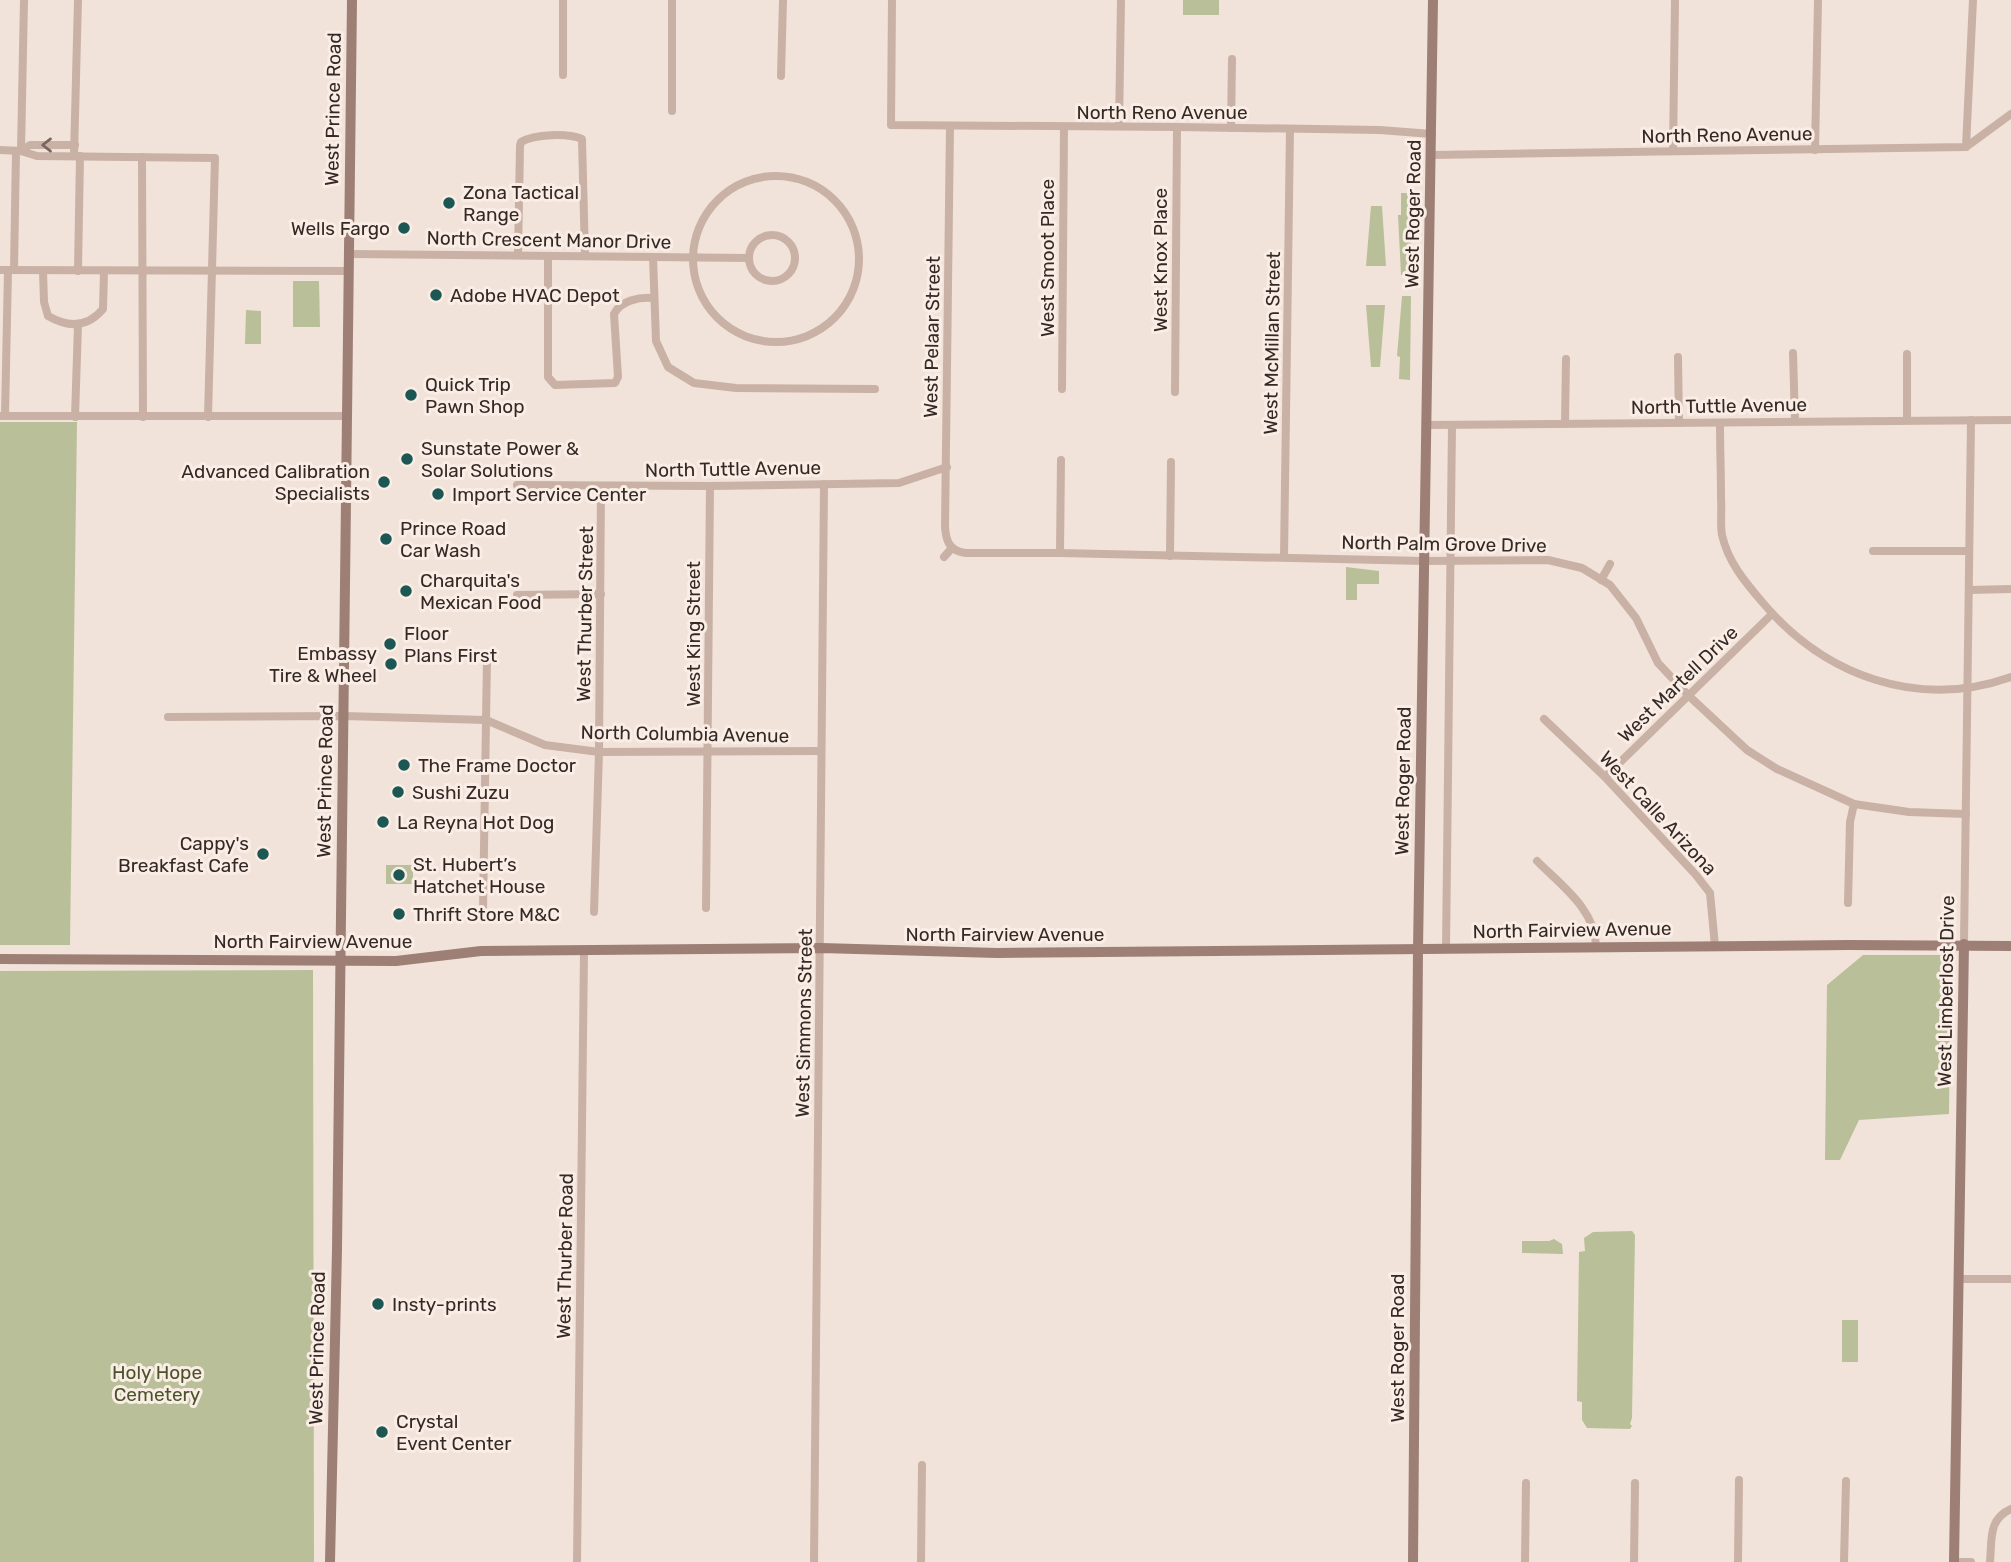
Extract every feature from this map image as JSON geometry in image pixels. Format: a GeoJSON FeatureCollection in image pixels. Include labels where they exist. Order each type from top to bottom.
{"type":"FeatureCollection","features":[{"type":"Feature","properties":{"kind":"street"},"geometry":{"type":"LineString","coordinates":[[24,0],[19,151],[7,270],[3,416],[347,416]]}},
{"type":"Feature","properties":{"kind":"street"},"geometry":{"type":"LineString","coordinates":[[78,0],[75,145],[78,271]]}},
{"type":"Feature","properties":{"kind":"street","name":"West Prince Road"},"geometry":{"type":"LineString","coordinates":[[330,1562],[352,0]]}},
{"type":"Feature","properties":{"kind":"street"},"geometry":{"type":"LineString","coordinates":[[563,0],[563,75]]}},
{"type":"Feature","properties":{"kind":"street"},"geometry":{"type":"LineString","coordinates":[[672,0],[672,111]]}},
{"type":"Feature","properties":{"kind":"street"},"geometry":{"type":"LineString","coordinates":[[781,76],[783,0]]}},
{"type":"Feature","properties":{"kind":"street","name":"North Reno Avenue"},"geometry":{"type":"LineString","coordinates":[[892,0],[891,125],[1119,126],[1432,134]]}},
{"type":"Feature","properties":{"kind":"street"},"geometry":{"type":"LineString","coordinates":[[1119,126],[1121,0]]}},
{"type":"Feature","properties":{"kind":"street","name":"West Roger Road"},"geometry":{"type":"LineString","coordinates":[[1413,1562],[1418,950],[1433,0]]}},
{"type":"Feature","properties":{"kind":"street"},"geometry":{"type":"LineString","coordinates":[[1673,151],[1675,0]]}},
{"type":"Feature","properties":{"kind":"street"},"geometry":{"type":"LineString","coordinates":[[1815,150],[1818,0]]}},
{"type":"Feature","properties":{"kind":"street"},"geometry":{"type":"LineString","coordinates":[[1966,147],[1973,0]]}},
{"type":"Feature","properties":{"kind":"street"},"geometry":{"type":"LineString","coordinates":[[1231,128],[1232,59]]}},
{"type":"Feature","properties":{"kind":"street"},"geometry":{"type":"LineString","coordinates":[[1966,147],[2011,114]]}},
{"type":"Feature","properties":{"kind":"street","name":"West Pelaar Street"},"geometry":{"type":"LineString","coordinates":[[950,126],[946,535],[951,547]]}},
{"type":"Feature","properties":{"kind":"street","name":"West Smoot Place"},"geometry":{"type":"LineString","coordinates":[[1062,389],[1064,127]]}},
{"type":"Feature","properties":{"kind":"street","name":"West Knox Place"},"geometry":{"type":"LineString","coordinates":[[1175,393],[1177,127]]}},
{"type":"Feature","properties":{"kind":"street","name":"West McMillan Street"},"geometry":{"type":"LineString","coordinates":[[1284,558],[1290,129]]}},
{"type":"Feature","properties":{"kind":"street"},"geometry":{"type":"LineString","coordinates":[[517,255],[521,142],[529,138],[576,137],[582,139],[585,256]]}},
{"type":"Feature","properties":{"kind":"street"},"geometry":{"type":"LineString","coordinates":[[19,151],[30,145],[75,145]]}},
{"type":"Feature","properties":{"kind":"street","name":"North Reno Avenue"},"geometry":{"type":"LineString","coordinates":[[1432,155],[1966,147]]}},
{"type":"Feature","properties":{"kind":"street"},"geometry":{"type":"LineString","coordinates":[[0,150],[37,156],[215,158],[208,417]]}},
{"type":"Feature","properties":{"kind":"street"},"geometry":{"type":"LineString","coordinates":[[142,157],[143,417]]}},
{"type":"Feature","properties":{"kind":"street"},"geometry":{"type":"LineString","coordinates":[[777,175],[800,178],[834,197],[853,225],[860,253],[858,279],[847,304],[831,322],[806,337],[785,342],[759,340],[738,334],[724,325],[706,307],[696,284],[692,258],[704,218],[719,199],[738,184],[777,175]]}},
{"type":"Feature","properties":{"kind":"street"},"geometry":{"type":"LineString","coordinates":[[776,235],[792,246],[795,259],[785,277],[771,281],[758,276],[750,265],[749,258],[757,240],[762,236],[776,235]]}},
{"type":"Feature","properties":{"kind":"street","name":"North Crescent Manor Drive"},"geometry":{"type":"LineString","coordinates":[[349,254],[749,258]]}},
{"type":"Feature","properties":{"kind":"street"},"geometry":{"type":"LineString","coordinates":[[548,256],[548,377],[555,384],[615,383],[618,377],[614,314],[617,308],[625,303],[653,298]]}},
{"type":"Feature","properties":{"kind":"street"},"geometry":{"type":"LineString","coordinates":[[653,257],[656,341],[668,367],[694,383],[736,388],[875,389]]}},
{"type":"Feature","properties":{"kind":"street"},"geometry":{"type":"LineString","coordinates":[[7,270],[349,271]]}},
{"type":"Feature","properties":{"kind":"street"},"geometry":{"type":"LineString","coordinates":[[43,271],[44,302],[48,316],[78,325],[91,321],[103,309],[104,271]]}},
{"type":"Feature","properties":{"kind":"street"},"geometry":{"type":"LineString","coordinates":[[75,417],[78,325]]}},
{"type":"Feature","properties":{"kind":"street"},"geometry":{"type":"LineString","coordinates":[[1794,353],[1795,421]]}},
{"type":"Feature","properties":{"kind":"street"},"geometry":{"type":"LineString","coordinates":[[1907,354],[1907,419]]}},
{"type":"Feature","properties":{"kind":"street"},"geometry":{"type":"LineString","coordinates":[[1678,357],[1679,423]]}},
{"type":"Feature","properties":{"kind":"street"},"geometry":{"type":"LineString","coordinates":[[1565,424],[1566,359]]}},
{"type":"Feature","properties":{"kind":"street","name":"West Limberlost Drive"},"geometry":{"type":"LineString","coordinates":[[1954,1562],[1971,420]]}},
{"type":"Feature","properties":{"kind":"street","name":"North Tuttle Avenue"},"geometry":{"type":"LineString","coordinates":[[1427,425],[2011,420]]}},
{"type":"Feature","properties":{"kind":"street"},"geometry":{"type":"LineString","coordinates":[[1720,423],[1722,534],[1733,565],[1772,614],[1809,646],[1836,664],[1868,678],[1903,688],[1955,689],[1994,683],[2011,677]]}},
{"type":"Feature","properties":{"kind":"street"},"geometry":{"type":"LineString","coordinates":[[1446,949],[1452,425]]}},
{"type":"Feature","properties":{"kind":"street"},"geometry":{"type":"LineString","coordinates":[[1060,553],[1061,460]]}},
{"type":"Feature","properties":{"kind":"street"},"geometry":{"type":"LineString","coordinates":[[1170,556],[1171,462]]}},
{"type":"Feature","properties":{"kind":"street","name":"North Tuttle Avenue"},"geometry":{"type":"LineString","coordinates":[[517,485],[899,483],[947,467]]}},
{"type":"Feature","properties":{"kind":"street","name":"West Simmons Street"},"geometry":{"type":"LineString","coordinates":[[814,1562],[824,484]]}},
{"type":"Feature","properties":{"kind":"street","name":"West Thurber Street"},"geometry":{"type":"LineString","coordinates":[[594,912],[599,752],[601,486]]}},
{"type":"Feature","properties":{"kind":"street","name":"West King Street"},"geometry":{"type":"LineString","coordinates":[[706,908],[710,486]]}},
{"type":"Feature","properties":{"kind":"street"},"geometry":{"type":"LineString","coordinates":[[944,557],[951,547]]}},
{"type":"Feature","properties":{"kind":"street","name":"North Palm Grove Drive"},"geometry":{"type":"LineString","coordinates":[[951,547],[967,553],[1424,561],[1548,560],[1581,568],[1610,585],[1636,618],[1658,663],[1689,696],[1747,750],[1776,769],[1854,804],[1909,812],[1966,814]]}},
{"type":"Feature","properties":{"kind":"street"},"geometry":{"type":"LineString","coordinates":[[1873,551],[1969,551]]}},
{"type":"Feature","properties":{"kind":"street"},"geometry":{"type":"LineString","coordinates":[[1601,580],[1610,564]]}},
{"type":"Feature","properties":{"kind":"street"},"geometry":{"type":"LineString","coordinates":[[1969,590],[2011,589]]}},
{"type":"Feature","properties":{"kind":"street"},"geometry":{"type":"LineString","coordinates":[[516,595],[601,594]]}},
{"type":"Feature","properties":{"kind":"street","name":"West Martell Drive"},"geometry":{"type":"LineString","coordinates":[[1605,777],[1772,614]]}},
{"type":"Feature","properties":{"kind":"street"},"geometry":{"type":"LineString","coordinates":[[483,911],[487,658]]}},
{"type":"Feature","properties":{"kind":"street","name":"North Columbia Avenue"},"geometry":{"type":"LineString","coordinates":[[168,716],[344,716],[486,720],[545,745],[599,752],[820,751]]}},
{"type":"Feature","properties":{"kind":"street","name":"West Calle Arizona"},"geometry":{"type":"LineString","coordinates":[[1544,719],[1605,777],[1710,893],[1715,946]]}},
{"type":"Feature","properties":{"kind":"street"},"geometry":{"type":"LineString","coordinates":[[1848,902],[1850,822],[1854,804]]}},
{"type":"Feature","properties":{"kind":"street"},"geometry":{"type":"LineString","coordinates":[[1537,861],[1580,904],[1591,919],[1597,947]]}},
{"type":"Feature","properties":{"kind":"street","name":"North Fairview Avenue"},"geometry":{"type":"LineString","coordinates":[[0,959],[396,961],[481,951],[821,948],[971,953],[1964,944],[2011,946]]}},
{"type":"Feature","properties":{"kind":"street","name":"West Thurber Road"},"geometry":{"type":"LineString","coordinates":[[577,1562],[584,951]]}},
{"type":"Feature","properties":{"kind":"street"},"geometry":{"type":"LineString","coordinates":[[1959,1279],[2011,1279]]}},
{"type":"Feature","properties":{"kind":"street"},"geometry":{"type":"LineString","coordinates":[[921,1562],[922,1465]]}},
{"type":"Feature","properties":{"kind":"street"},"geometry":{"type":"LineString","coordinates":[[1738,1562],[1739,1480]]}},
{"type":"Feature","properties":{"kind":"street"},"geometry":{"type":"LineString","coordinates":[[1844,1562],[1846,1481]]}},
{"type":"Feature","properties":{"kind":"street"},"geometry":{"type":"LineString","coordinates":[[1525,1562],[1526,1483]]}},
{"type":"Feature","properties":{"kind":"street"},"geometry":{"type":"LineString","coordinates":[[1634,1562],[1635,1483]]}},
{"type":"Feature","properties":{"kind":"street"},"geometry":{"type":"LineString","coordinates":[[1990,1562],[1994,1522],[1998,1515],[2011,1509]]}},
{"type":"Feature","properties":{"kind":"street"},"geometry":{"type":"LineString","coordinates":[[1954,1562],[1971,1562]]}},
{"type":"Feature","properties":{"kind":"green space"},"geometry":{"type":"Polygon","coordinates":[[[1183,0],[1219,0],[1219,15],[1183,15],[1183,0]]]}},
{"type":"Feature","properties":{"kind":"green space"},"geometry":{"type":"Polygon","coordinates":[[[1401,193],[1412,193],[1411,275],[1401,275],[1398,215],[1401,215],[1401,193]]]}},
{"type":"Feature","properties":{"kind":"green space"},"geometry":{"type":"Polygon","coordinates":[[[1371,206],[1382,206],[1386,266],[1366,266],[1371,206]]]}},
{"type":"Feature","properties":{"kind":"green space"},"geometry":{"type":"Polygon","coordinates":[[[293,281],[319,281],[320,327],[293,327],[293,281]]]}},
{"type":"Feature","properties":{"kind":"green space"},"geometry":{"type":"Polygon","coordinates":[[[1402,296],[1411,296],[1410,380],[1399,379],[1400,357],[1397,356],[1402,296]]]}},
{"type":"Feature","properties":{"kind":"green space"},"geometry":{"type":"Polygon","coordinates":[[[1366,305],[1385,305],[1380,367],[1371,367],[1366,305]]]}},
{"type":"Feature","properties":{"kind":"green space"},"geometry":{"type":"Polygon","coordinates":[[[246,310],[261,311],[261,344],[245,344],[246,310]]]}},
{"type":"Feature","properties":{"kind":"green space"},"geometry":{"type":"Polygon","coordinates":[[[0,422],[77,422],[70,945],[0,945],[0,422]]]}},
{"type":"Feature","properties":{"kind":"green space"},"geometry":{"type":"Polygon","coordinates":[[[1346,567],[1379,571],[1379,584],[1357,584],[1357,600],[1346,600],[1346,567]]]}},
{"type":"Feature","properties":{"kind":"green space","name":"St. Hubert’s Hatchet House"},"geometry":{"type":"Polygon","coordinates":[[[386,865],[413,865],[413,884],[386,884],[386,865]]]}},
{"type":"Feature","properties":{"kind":"green space"},"geometry":{"type":"Polygon","coordinates":[[[1863,955],[1946,955],[1951,959],[1949,1114],[1859,1120],[1840,1160],[1825,1160],[1827,985],[1863,955]]]}},
{"type":"Feature","properties":{"kind":"green space","name":"Holy Hope Cemetery"},"geometry":{"type":"Polygon","coordinates":[[[313,970],[314,1562],[0,1562],[0,971],[313,970]]]}},
{"type":"Feature","properties":{"kind":"green space"},"geometry":{"type":"Polygon","coordinates":[[[1632,1231],[1635,1235],[1630,1429],[1587,1428],[1582,1420],[1582,1402],[1577,1401],[1579,1252],[1585,1251],[1584,1238],[1593,1232],[1632,1231]]]}},
{"type":"Feature","properties":{"kind":"green space"},"geometry":{"type":"Polygon","coordinates":[[[1554,1239],[1562,1244],[1563,1254],[1522,1253],[1522,1241],[1554,1239]]]}},
{"type":"Feature","properties":{"kind":"green space"},"geometry":{"type":"Polygon","coordinates":[[[1842,1320],[1858,1320],[1858,1362],[1842,1362],[1842,1320]]]}},
{"type":"Feature","properties":{"kind":"place","name":"Zona Tactical Range"},"geometry":{"type":"Point","coordinates":[449,203]}},
{"type":"Feature","properties":{"kind":"place","name":"Wells Fargo"},"geometry":{"type":"Point","coordinates":[404,228]}},
{"type":"Feature","properties":{"kind":"place","name":"Adobe HVAC Depot"},"geometry":{"type":"Point","coordinates":[436,295]}},
{"type":"Feature","properties":{"kind":"place","name":"Quick Trip Pawn Shop"},"geometry":{"type":"Point","coordinates":[411,395]}},
{"type":"Feature","properties":{"kind":"place","name":"Sunstate Power & Solar Solutions"},"geometry":{"type":"Point","coordinates":[407,459]}},
{"type":"Feature","properties":{"kind":"place","name":"Advanced Calibration Specialists"},"geometry":{"type":"Point","coordinates":[384,482]}},
{"type":"Feature","properties":{"kind":"place","name":"Import Service Center"},"geometry":{"type":"Point","coordinates":[438,494]}},
{"type":"Feature","properties":{"kind":"place","name":"Prince Road Car Wash"},"geometry":{"type":"Point","coordinates":[386,539]}},
{"type":"Feature","properties":{"kind":"place","name":"Charquita's Mexican Food"},"geometry":{"type":"Point","coordinates":[406,591]}},
{"type":"Feature","properties":{"kind":"place","name":"Floor Plans First"},"geometry":{"type":"Point","coordinates":[390,644]}},
{"type":"Feature","properties":{"kind":"place","name":"Embassy Tire & Wheel"},"geometry":{"type":"Point","coordinates":[391,664]}},
{"type":"Feature","properties":{"kind":"place","name":"The Frame Doctor"},"geometry":{"type":"Point","coordinates":[404,765]}},
{"type":"Feature","properties":{"kind":"place","name":"Sushi Zuzu"},"geometry":{"type":"Point","coordinates":[398,792]}},
{"type":"Feature","properties":{"kind":"place","name":"La Reyna Hot Dog"},"geometry":{"type":"Point","coordinates":[383,822]}},
{"type":"Feature","properties":{"kind":"place","name":"Cappy's Breakfast Cafe"},"geometry":{"type":"Point","coordinates":[263,854]}},
{"type":"Feature","properties":{"kind":"place","name":"St. Hubert’s Hatchet House"},"geometry":{"type":"Point","coordinates":[399,875]}},
{"type":"Feature","properties":{"kind":"place","name":"Thrift Store M&C"},"geometry":{"type":"Point","coordinates":[399,914]}},
{"type":"Feature","properties":{"kind":"place","name":"Insty-prints"},"geometry":{"type":"Point","coordinates":[378,1304]}},
{"type":"Feature","properties":{"kind":"place","name":"Crystal Event Center"},"geometry":{"type":"Point","coordinates":[382,1432]}}]}
